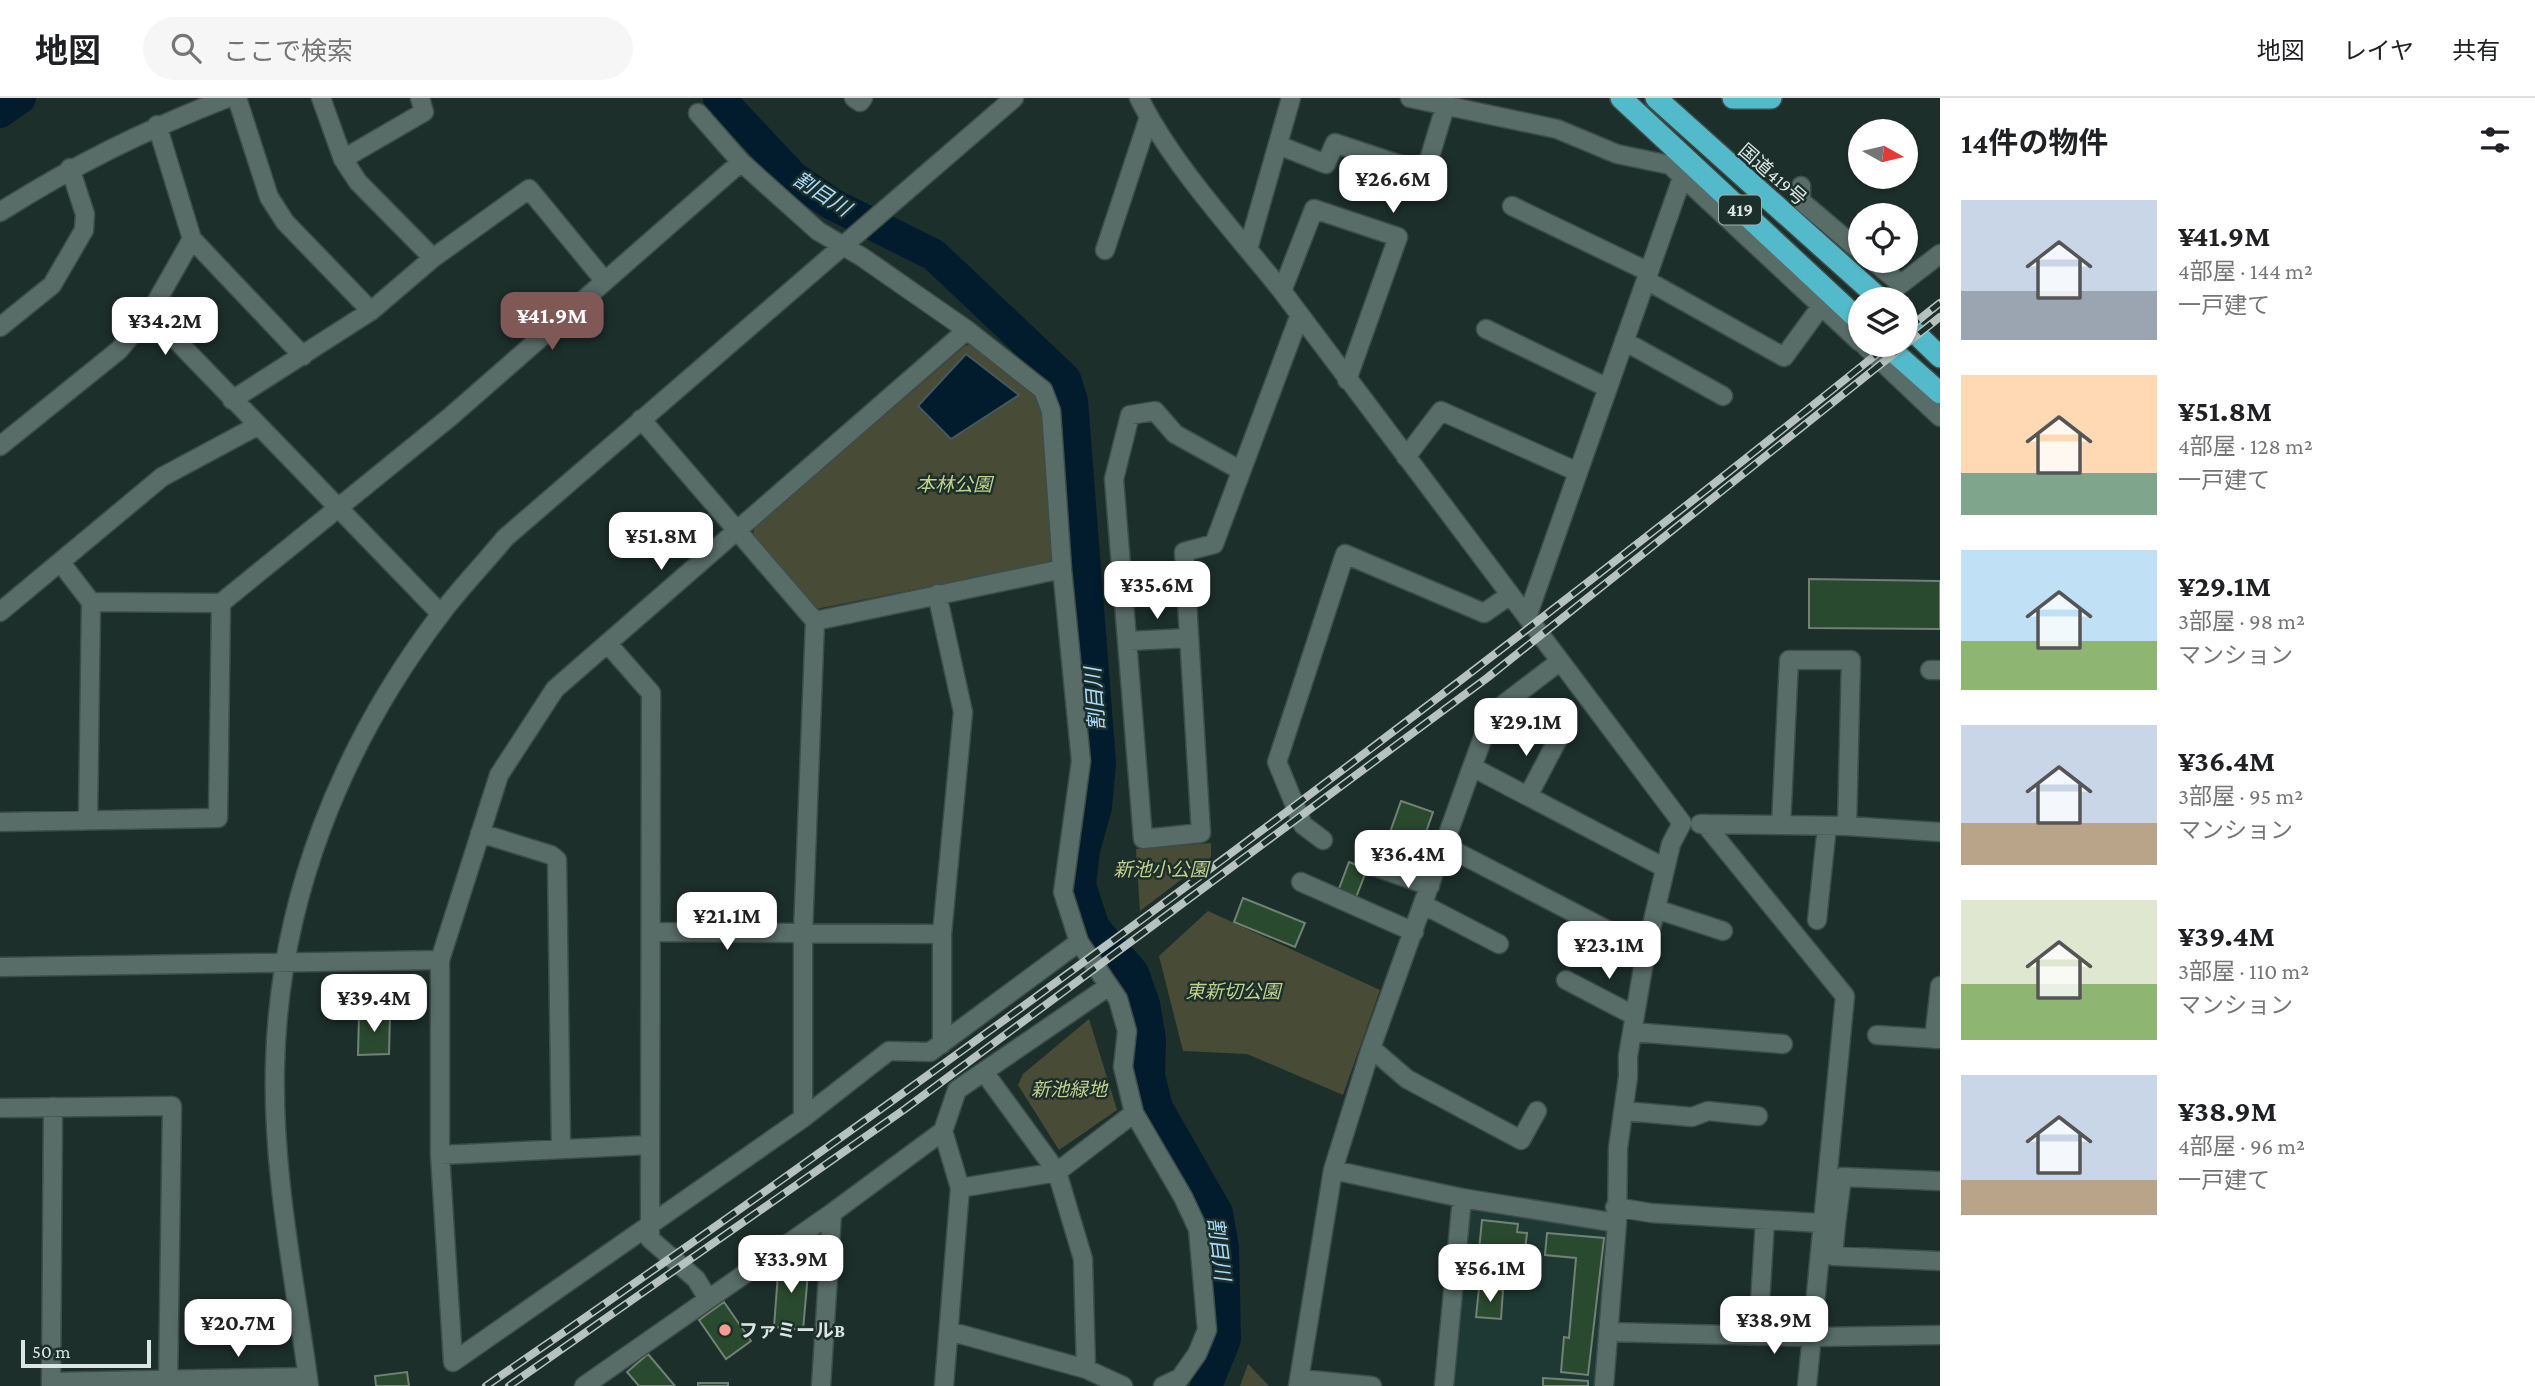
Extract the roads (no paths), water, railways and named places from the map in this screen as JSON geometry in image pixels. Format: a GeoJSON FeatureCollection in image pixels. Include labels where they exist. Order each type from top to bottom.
{"type":"FeatureCollection","features":[{"type":"Feature","properties":{"kind":"highway","name":"419"},"geometry":{"type":"LineString","coordinates":[[1620,98],[1848,310]]}},
{"type":"Feature","properties":{"kind":"highway","name":"国道419号"},"geometry":{"type":"LineString","coordinates":[[1656,98],[1868,287]]}},
{"type":"Feature","properties":{"kind":"highway"},"geometry":{"type":"LineString","coordinates":[[1733,98],[1771,98]]}},
{"type":"Feature","properties":{"kind":"highway"},"geometry":{"type":"LineString","coordinates":[[1918,328],[1940,345]]}},
{"type":"Feature","properties":{"kind":"highway"},"geometry":{"type":"LineString","coordinates":[[1918,335],[1940,356]]}},
{"type":"Feature","properties":{"kind":"highway"},"geometry":{"type":"LineString","coordinates":[[1900,357],[1940,393]]}},
{"type":"Feature","properties":{"kind":"street"},"geometry":{"type":"LineString","coordinates":[[0,212],[70,168],[157,125],[228,98]]}},
{"type":"Feature","properties":{"kind":"street"},"geometry":{"type":"LineString","coordinates":[[237,98],[269,197],[285,222],[371,311]]}},
{"type":"Feature","properties":{"kind":"street"},"geometry":{"type":"LineString","coordinates":[[321,98],[343,159],[358,182],[433,258]]}},
{"type":"Feature","properties":{"kind":"street"},"geometry":{"type":"LineString","coordinates":[[343,159],[424,112],[420,98]]}},
{"type":"Feature","properties":{"kind":"street"},"geometry":{"type":"LineString","coordinates":[[855,98],[860,102],[863,98]]}},
{"type":"Feature","properties":{"kind":"street"},"geometry":{"type":"LineString","coordinates":[[53,1107],[51,1384],[309,1381],[278,1157],[275,1065],[284,961],[306,869],[350,757],[383,700],[440,614],[505,538],[1014,98]]}},
{"type":"Feature","properties":{"kind":"street"},"geometry":{"type":"LineString","coordinates":[[1139,98],[1149,117],[1682,823]]}},
{"type":"Feature","properties":{"kind":"street"},"geometry":{"type":"LineString","coordinates":[[1248,249],[1292,98]]}},
{"type":"Feature","properties":{"kind":"street"},"geometry":{"type":"LineString","coordinates":[[1410,98],[1557,129],[1617,154],[1670,165],[1683,174],[1848,330]]}},
{"type":"Feature","properties":{"kind":"street"},"geometry":{"type":"LineString","coordinates":[[1278,145],[1326,164],[1335,143],[1425,173],[1445,107]]}},
{"type":"Feature","properties":{"kind":"street"},"geometry":{"type":"LineString","coordinates":[[698,113],[741,162],[818,231],[846,243],[967,330],[1043,390],[1051,411],[1062,569],[1081,761],[1063,892],[1079,943],[1118,999],[1127,1031],[1124,1067],[1134,1113],[1183,1197],[1198,1229],[1207,1330],[1197,1354],[1180,1378],[1163,1386]]}},
{"type":"Feature","properties":{"kind":"street"},"geometry":{"type":"LineString","coordinates":[[1105,250],[1149,117]]}},
{"type":"Feature","properties":{"kind":"street"},"geometry":{"type":"LineString","coordinates":[[157,125],[192,239],[303,356]]}},
{"type":"Feature","properties":{"kind":"street"},"geometry":{"type":"LineString","coordinates":[[91,601],[220,603],[450,417],[741,162]]}},
{"type":"Feature","properties":{"kind":"street"},"geometry":{"type":"LineString","coordinates":[[0,327],[52,285],[84,230],[85,214],[70,168]]}},
{"type":"Feature","properties":{"kind":"street"},"geometry":{"type":"LineString","coordinates":[[1527,617],[1683,174]]}},
{"type":"Feature","properties":{"kind":"street"},"geometry":{"type":"LineString","coordinates":[[1801,186],[1801,201],[1848,240]]}},
{"type":"Feature","properties":{"kind":"street"},"geometry":{"type":"LineString","coordinates":[[232,400],[371,311],[433,258],[528,189],[604,280]]}},
{"type":"Feature","properties":{"kind":"street"},"geometry":{"type":"LineString","coordinates":[[1512,206],[1647,276],[1784,357],[1822,305]]}},
{"type":"Feature","properties":{"kind":"street"},"geometry":{"type":"LineString","coordinates":[[1282,291],[1314,209],[1398,237],[1347,380]]}},
{"type":"Feature","properties":{"kind":"street"},"geometry":{"type":"LineString","coordinates":[[0,446],[119,350],[150,313],[192,239]]}},
{"type":"Feature","properties":{"kind":"street"},"geometry":{"type":"LineString","coordinates":[[1918,271],[1940,254]]}},
{"type":"Feature","properties":{"kind":"street"},"geometry":{"type":"LineString","coordinates":[[1888,273],[1901,284],[1915,273]]}},
{"type":"Feature","properties":{"kind":"street"},"geometry":{"type":"LineString","coordinates":[[150,313],[440,614]]}},
{"type":"Feature","properties":{"kind":"street"},"geometry":{"type":"LineString","coordinates":[[1240,470],[1175,434],[1155,411],[1130,415],[1114,479],[1143,839],[1201,833],[1184,552],[1214,544],[1299,317]]}},
{"type":"Feature","properties":{"kind":"street"},"geometry":{"type":"LineString","coordinates":[[1486,329],[1608,388]]}},
{"type":"Feature","properties":{"kind":"street"},"geometry":{"type":"LineString","coordinates":[[967,330],[555,689],[499,775],[440,960],[440,1155],[453,1362],[803,1118],[889,1051],[930,1052],[1079,943]]}},
{"type":"Feature","properties":{"kind":"street"},"geometry":{"type":"LineString","coordinates":[[1624,341],[1723,396]]}},
{"type":"Feature","properties":{"kind":"street"},"geometry":{"type":"LineString","coordinates":[[1877,357],[1940,417]]}},
{"type":"Feature","properties":{"kind":"street"},"geometry":{"type":"LineString","coordinates":[[1406,457],[1440,411],[1578,472]]}},
{"type":"Feature","properties":{"kind":"street"},"geometry":{"type":"LineString","coordinates":[[641,419],[815,621],[803,933],[803,1118]]}},
{"type":"Feature","properties":{"kind":"street"},"geometry":{"type":"LineString","coordinates":[[0,612],[162,477],[257,426]]}},
{"type":"Feature","properties":{"kind":"street"},"geometry":{"type":"LineString","coordinates":[[1323,840],[1303,825],[1277,762],[1345,554],[1484,613],[1510,595]]}},
{"type":"Feature","properties":{"kind":"street"},"geometry":{"type":"LineString","coordinates":[[61,563],[91,601],[88,820]]}},
{"type":"Feature","properties":{"kind":"street"},"geometry":{"type":"LineString","coordinates":[[815,621],[1062,569]]}},
{"type":"Feature","properties":{"kind":"street"},"geometry":{"type":"LineString","coordinates":[[937,594],[963,712],[942,934],[942,1044]]}},
{"type":"Feature","properties":{"kind":"street"},"geometry":{"type":"LineString","coordinates":[[0,822],[218,818],[220,603]]}},
{"type":"Feature","properties":{"kind":"street"},"geometry":{"type":"LineString","coordinates":[[1129,641],[1188,638]]}},
{"type":"Feature","properties":{"kind":"street"},"geometry":{"type":"LineString","coordinates":[[608,644],[651,693],[650,1239],[696,1279],[707,1297]]}},
{"type":"Feature","properties":{"kind":"street"},"geometry":{"type":"LineString","coordinates":[[1781,825],[1789,660],[1851,660],[1847,826]]}},
{"type":"Feature","properties":{"kind":"street"},"geometry":{"type":"LineString","coordinates":[[1372,1386],[1299,1383],[1333,1170],[1371,1048],[1489,724],[1500,707],[1559,662]]}},
{"type":"Feature","properties":{"kind":"street"},"geometry":{"type":"LineString","coordinates":[[1528,796],[1558,738]]}},
{"type":"Feature","properties":{"kind":"street"},"geometry":{"type":"LineString","coordinates":[[1472,767],[1665,868]]}},
{"type":"Feature","properties":{"kind":"street"},"geometry":{"type":"LineString","coordinates":[[1682,823],[1847,826],[1940,832]]}},
{"type":"Feature","properties":{"kind":"street"},"geometry":{"type":"LineString","coordinates":[[1604,1386],[1633,1024],[1646,950],[1665,868],[1671,844],[1682,823]]}},
{"type":"Feature","properties":{"kind":"street"},"geometry":{"type":"LineString","coordinates":[[1705,824],[1845,996],[1830,1224],[1808,1386]]}},
{"type":"Feature","properties":{"kind":"street"},"geometry":{"type":"LineString","coordinates":[[1817,920],[1826,826]]}},
{"type":"Feature","properties":{"kind":"street"},"geometry":{"type":"LineString","coordinates":[[480,833],[551,855],[557,860],[561,1149]]}},
{"type":"Feature","properties":{"kind":"street"},"geometry":{"type":"LineString","coordinates":[[1445,846],[1646,950]]}},
{"type":"Feature","properties":{"kind":"street"},"geometry":{"type":"LineString","coordinates":[[1373,866],[1430,886]]}},
{"type":"Feature","properties":{"kind":"street"},"geometry":{"type":"LineString","coordinates":[[1301,882],[1414,932]]}},
{"type":"Feature","properties":{"kind":"street"},"geometry":{"type":"LineString","coordinates":[[1424,905],[1499,944]]}},
{"type":"Feature","properties":{"kind":"street"},"geometry":{"type":"LineString","coordinates":[[1656,909],[1723,931]]}},
{"type":"Feature","properties":{"kind":"street"},"geometry":{"type":"LineString","coordinates":[[651,932],[942,934]]}},
{"type":"Feature","properties":{"kind":"street"},"geometry":{"type":"LineString","coordinates":[[0,967],[440,960]]}},
{"type":"Feature","properties":{"kind":"street"},"geometry":{"type":"LineString","coordinates":[[1566,980],[1633,1024],[1783,1044]]}},
{"type":"Feature","properties":{"kind":"street"},"geometry":{"type":"LineString","coordinates":[[583,1386],[707,1297],[832,1213],[943,1131],[957,1090],[1109,986]]}},
{"type":"Feature","properties":{"kind":"street"},"geometry":{"type":"LineString","coordinates":[[1877,1035],[1937,1039],[1940,986]]}},
{"type":"Feature","properties":{"kind":"street"},"geometry":{"type":"LineString","coordinates":[[1371,1048],[1407,1079],[1521,1140],[1537,1111]]}},
{"type":"Feature","properties":{"kind":"street"},"geometry":{"type":"LineString","coordinates":[[984,1072],[1057,1172],[1083,1259],[1086,1369]]}},
{"type":"Feature","properties":{"kind":"street"},"geometry":{"type":"LineString","coordinates":[[0,1108],[172,1105],[168,1383]]}},
{"type":"Feature","properties":{"kind":"street"},"geometry":{"type":"LineString","coordinates":[[1624,1111],[1692,1117],[1708,1111],[1758,1116]]}},
{"type":"Feature","properties":{"kind":"street"},"geometry":{"type":"LineString","coordinates":[[960,1188],[1057,1172],[1134,1113]]}},
{"type":"Feature","properties":{"kind":"street"},"geometry":{"type":"LineString","coordinates":[[943,1131],[960,1188],[944,1386]]}},
{"type":"Feature","properties":{"kind":"street"},"geometry":{"type":"LineString","coordinates":[[440,1155],[649,1145]]}},
{"type":"Feature","properties":{"kind":"street"},"geometry":{"type":"LineString","coordinates":[[1333,1170],[1462,1198],[1616,1215],[1651,1213],[1830,1224]]}},
{"type":"Feature","properties":{"kind":"street"},"geometry":{"type":"LineString","coordinates":[[1940,1181],[1842,1177],[1830,1224],[1833,1256],[1940,1261]]}},
{"type":"Feature","properties":{"kind":"street"},"geometry":{"type":"LineString","coordinates":[[1444,1386],[1462,1198]]}},
{"type":"Feature","properties":{"kind":"street"},"geometry":{"type":"LineString","coordinates":[[821,1386],[832,1213]]}},
{"type":"Feature","properties":{"kind":"street"},"geometry":{"type":"LineString","coordinates":[[1758,1336],[1765,1220]]}},
{"type":"Feature","properties":{"kind":"street"},"geometry":{"type":"LineString","coordinates":[[949,1331],[1086,1369],[1123,1386]]}},
{"type":"Feature","properties":{"kind":"street"},"geometry":{"type":"LineString","coordinates":[[1608,1332],[1814,1337],[1940,1335]]}},
{"type":"Feature","properties":{"kind":"water"},"geometry":{"type":"Polygon","coordinates":[[[966,354],[1019,395],[951,439],[918,406],[966,354]]]}},
{"type":"Feature","properties":{"kind":"waterway"},"geometry":{"type":"LineString","coordinates":[[0,112],[20,98]]}},
{"type":"Feature","properties":{"kind":"waterway","name":"割目川"},"geometry":{"type":"LineString","coordinates":[[719,98],[793,177],[832,204],[934,255],[1065,379],[1072,401],[1100,763],[1096,807],[1084,850],[1080,885],[1094,928],[1133,973],[1144,1004],[1150,1039],[1149,1076],[1157,1108],[1217,1213],[1223,1248],[1225,1339],[1206,1386]]}},
{"type":"Feature","properties":{"kind":"railway"},"geometry":{"type":"LineString","coordinates":[[1918,320],[1940,303]]}},
{"type":"Feature","properties":{"kind":"railway"},"geometry":{"type":"LineString","coordinates":[[509,1386],[905,1109],[1487,678],[1940,317]]}},
{"type":"Feature","properties":{"kind":"railway"},"geometry":{"type":"LineString","coordinates":[[486,1386],[844,1135],[1197,879],[1545,615],[1873,357]]}},
{"type":"Feature","properties":{"kind":"place","name":"ファミールB"},"geometry":{"type":"Point","coordinates":[725,1330]}},
{"type":"Feature","properties":{"kind":"park label","name":"本林公園"},"geometry":{"type":"Point","coordinates":[954,484]}},
{"type":"Feature","properties":{"kind":"park label","name":"新池小公園"},"geometry":{"type":"Point","coordinates":[1161,869]}},
{"type":"Feature","properties":{"kind":"park label","name":"東新切公園"},"geometry":{"type":"Point","coordinates":[1233,991]}},
{"type":"Feature","properties":{"kind":"park label","name":"新池緑地"},"geometry":{"type":"Point","coordinates":[1069,1089]}}]}
